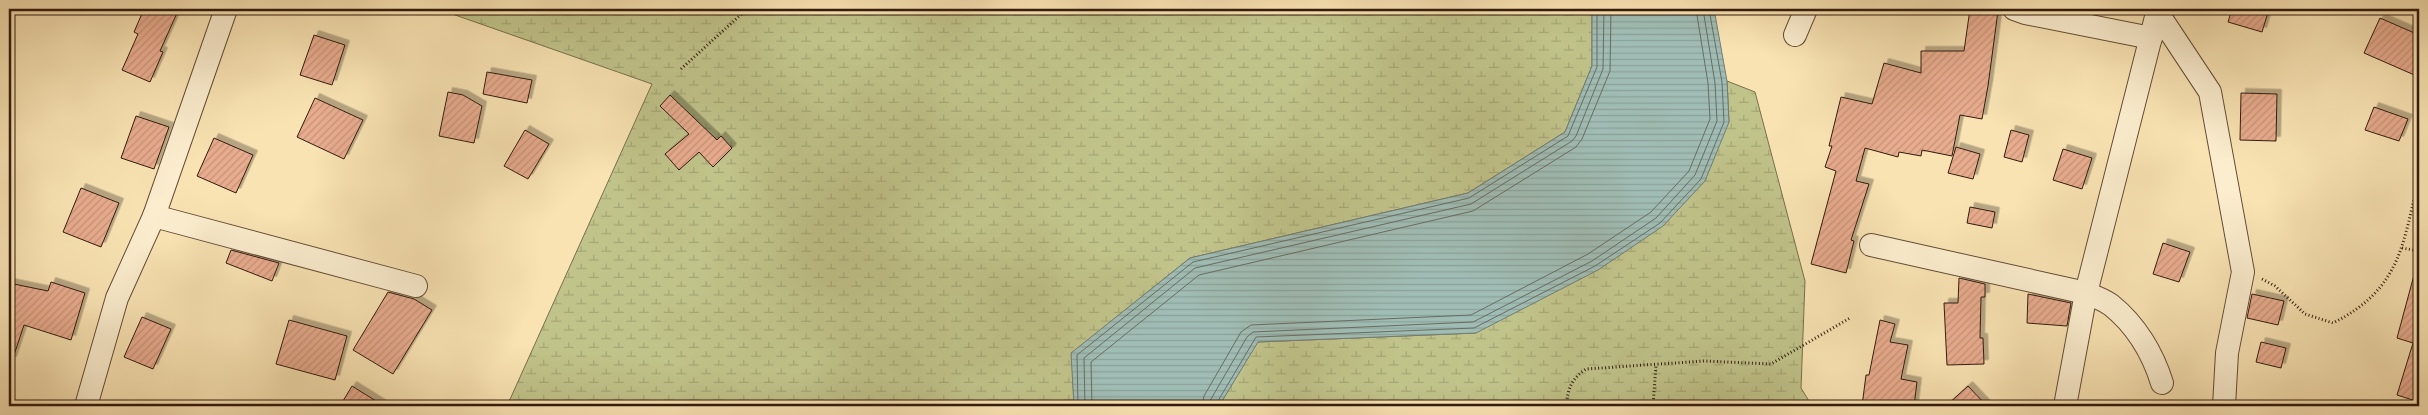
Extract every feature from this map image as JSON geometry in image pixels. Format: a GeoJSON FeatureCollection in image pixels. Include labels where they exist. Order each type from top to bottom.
{"type":"FeatureCollection","features":[{"type":"Feature","properties":{"kind":"street"},"geometry":{"type":"LineString","coordinates":[[86,406],[117,298],[154,216],[226,9]]}},
{"type":"Feature","properties":{"kind":"street"},"geometry":{"type":"LineString","coordinates":[[1795,35],[1806,9]]}},
{"type":"Feature","properties":{"kind":"street"},"geometry":{"type":"LineString","coordinates":[[2014,9],[2025,13],[2151,38]]}},
{"type":"Feature","properties":{"kind":"street"},"geometry":{"type":"LineString","coordinates":[[2065,406],[2086,292],[2157,10]]}},
{"type":"Feature","properties":{"kind":"street"},"geometry":{"type":"LineString","coordinates":[[2157,10],[2210,92],[2243,272],[2228,353],[2224,406]]}},
{"type":"Feature","properties":{"kind":"street"},"geometry":{"type":"LineString","coordinates":[[154,216],[416,286]]}},
{"type":"Feature","properties":{"kind":"street"},"geometry":{"type":"LineString","coordinates":[[1871,245],[2086,292],[2111,305],[2144,342],[2154,360],[2162,383]]}},
{"type":"Feature","properties":{"kind":"path"},"geometry":{"type":"LineString","coordinates":[[681,70],[747,9]]}},
{"type":"Feature","properties":{"kind":"path"},"geometry":{"type":"LineString","coordinates":[[2243,272],[2275,286],[2305,314],[2333,323],[2356,311],[2378,292],[2391,274],[2402,248],[2419,177]]}},
{"type":"Feature","properties":{"kind":"path"},"geometry":{"type":"LineString","coordinates":[[2402,248],[2419,251]]}},
{"type":"Feature","properties":{"kind":"path"},"geometry":{"type":"LineString","coordinates":[[1566,406],[1568,391],[1574,377],[1586,369],[1704,361],[1771,364],[1850,318]]}},
{"type":"Feature","properties":{"kind":"path"},"geometry":{"type":"LineString","coordinates":[[1652,406],[1656,365]]}},
{"type":"Feature","properties":{"kind":"green space"},"geometry":{"type":"Polygon","coordinates":[[[438,9],[1592,9],[1592,66],[1565,132],[1468,193],[1190,258],[1072,353],[1074,406],[507,406],[652,84],[438,9]]]}},
{"type":"Feature","properties":{"kind":"green space"},"geometry":{"type":"Polygon","coordinates":[[[1727,81],[1755,92],[1805,281],[1801,388],[1812,406],[1219,406],[1257,342],[1476,333],[1729,122],[1727,81]]]}},
{"type":"Feature","properties":{"kind":"water"},"geometry":{"type":"Polygon","coordinates":[[[1592,9],[1714,9],[1727,81],[1729,122],[1705,181],[1663,226],[1598,270],[1476,333],[1258,342],[1219,406],[1074,406],[1071,353],[1190,258],[1468,193],[1565,132],[1592,66],[1592,9]]]}},
{"type":"Feature","properties":{"kind":"building"},"geometry":{"type":"Polygon","coordinates":[[[144,9],[166,9],[177,13],[160,51],[163,52],[150,82],[122,70],[138,34],[134,32],[144,9]]]}},
{"type":"Feature","properties":{"kind":"building"},"geometry":{"type":"Polygon","coordinates":[[[1970,9],[1998,11],[1982,119],[1960,115],[1952,156],[1922,150],[1921,156],[1899,152],[1898,157],[1865,148],[1856,181],[1869,184],[1851,240],[1854,241],[1846,273],[1811,264],[1836,171],[1825,167],[1832,146],[1829,146],[1841,97],[1872,104],[1884,63],[1921,73],[1921,51],[1964,51],[1970,9]]]}},
{"type":"Feature","properties":{"kind":"building"},"geometry":{"type":"Polygon","coordinates":[[[2232,9],[2269,9],[2262,32],[2228,22],[2232,9]]]}},
{"type":"Feature","properties":{"kind":"building"},"geometry":{"type":"Polygon","coordinates":[[[2380,18],[2419,35],[2419,77],[2364,53],[2380,18]]]}},
{"type":"Feature","properties":{"kind":"building"},"geometry":{"type":"Polygon","coordinates":[[[314,35],[345,45],[332,85],[300,75],[314,35]]]}},
{"type":"Feature","properties":{"kind":"building"},"geometry":{"type":"Polygon","coordinates":[[[487,72],[532,80],[527,103],[483,94],[487,72]]]}},
{"type":"Feature","properties":{"kind":"building"},"geometry":{"type":"Polygon","coordinates":[[[448,92],[463,95],[482,106],[474,143],[439,136],[448,92]]]}},
{"type":"Feature","properties":{"kind":"building"},"geometry":{"type":"Polygon","coordinates":[[[2241,93],[2277,94],[2276,141],[2240,140],[2241,93]]]}},
{"type":"Feature","properties":{"kind":"building"},"geometry":{"type":"Polygon","coordinates":[[[670,95],[717,140],[721,136],[732,148],[713,167],[699,152],[679,170],[665,154],[689,134],[660,106],[670,95]]]}},
{"type":"Feature","properties":{"kind":"building"},"geometry":{"type":"Polygon","coordinates":[[[315,98],[363,120],[344,159],[297,137],[315,98]]]}},
{"type":"Feature","properties":{"kind":"building"},"geometry":{"type":"Polygon","coordinates":[[[2374,107],[2408,119],[2399,141],[2365,130],[2374,107]]]}},
{"type":"Feature","properties":{"kind":"building"},"geometry":{"type":"Polygon","coordinates":[[[136,116],[169,127],[154,169],[121,158],[136,116]]]}},
{"type":"Feature","properties":{"kind":"building"},"geometry":{"type":"Polygon","coordinates":[[[525,130],[549,144],[528,179],[504,166],[525,130]]]}},
{"type":"Feature","properties":{"kind":"building"},"geometry":{"type":"Polygon","coordinates":[[[2011,130],[2029,135],[2022,162],[2004,157],[2011,130]]]}},
{"type":"Feature","properties":{"kind":"building"},"geometry":{"type":"Polygon","coordinates":[[[214,138],[253,155],[236,193],[197,176],[214,138]]]}},
{"type":"Feature","properties":{"kind":"building"},"geometry":{"type":"Polygon","coordinates":[[[1956,147],[1980,154],[1973,179],[1948,173],[1956,147]]]}},
{"type":"Feature","properties":{"kind":"building"},"geometry":{"type":"Polygon","coordinates":[[[2063,149],[2092,158],[2082,189],[2053,180],[2063,149]]]}},
{"type":"Feature","properties":{"kind":"building"},"geometry":{"type":"Polygon","coordinates":[[[81,188],[119,203],[101,247],[63,232],[81,188]]]}},
{"type":"Feature","properties":{"kind":"building"},"geometry":{"type":"Polygon","coordinates":[[[1970,207],[1995,212],[1992,228],[1967,223],[1970,207]]]}},
{"type":"Feature","properties":{"kind":"building"},"geometry":{"type":"Polygon","coordinates":[[[2163,243],[2190,252],[2179,282],[2153,274],[2163,243]]]}},
{"type":"Feature","properties":{"kind":"building"},"geometry":{"type":"Polygon","coordinates":[[[231,250],[279,263],[272,281],[226,263],[231,250]]]}},
{"type":"Feature","properties":{"kind":"building"},"geometry":{"type":"Polygon","coordinates":[[[2414,275],[2419,276],[2419,402],[2397,395],[2413,343],[2397,338],[2414,275]]]}},
{"type":"Feature","properties":{"kind":"building"},"geometry":{"type":"Polygon","coordinates":[[[1959,278],[1985,284],[1985,297],[1981,297],[1980,338],[1983,338],[1984,364],[1947,365],[1944,303],[1958,303],[1959,278]]]}},
{"type":"Feature","properties":{"kind":"building"},"geometry":{"type":"Polygon","coordinates":[[[51,282],[85,293],[71,340],[24,325],[12,361],[9,361],[9,283],[48,291],[51,282]]]}},
{"type":"Feature","properties":{"kind":"building"},"geometry":{"type":"Polygon","coordinates":[[[388,292],[414,299],[432,310],[393,374],[353,350],[388,292]]]}},
{"type":"Feature","properties":{"kind":"building"},"geometry":{"type":"Polygon","coordinates":[[[2028,294],[2071,303],[2067,326],[2027,323],[2028,294]]]}},
{"type":"Feature","properties":{"kind":"building"},"geometry":{"type":"Polygon","coordinates":[[[2252,294],[2284,301],[2278,325],[2247,318],[2252,294]]]}},
{"type":"Feature","properties":{"kind":"building"},"geometry":{"type":"Polygon","coordinates":[[[142,317],[171,329],[153,369],[124,357],[142,317]]]}},
{"type":"Feature","properties":{"kind":"building"},"geometry":{"type":"Polygon","coordinates":[[[289,320],[347,336],[335,380],[276,364],[289,320]]]}},
{"type":"Feature","properties":{"kind":"building"},"geometry":{"type":"Polygon","coordinates":[[[1880,320],[1895,324],[1890,342],[1908,345],[1901,379],[1917,382],[1914,406],[1862,406],[1866,375],[1869,375],[1880,320]]]}},
{"type":"Feature","properties":{"kind":"building"},"geometry":{"type":"Polygon","coordinates":[[[2261,342],[2286,348],[2281,368],[2256,362],[2261,342]]]}},
{"type":"Feature","properties":{"kind":"building"},"geometry":{"type":"Polygon","coordinates":[[[352,386],[384,406],[340,406],[352,386]]]}},
{"type":"Feature","properties":{"kind":"building"},"geometry":{"type":"Polygon","coordinates":[[[1968,386],[1987,406],[1946,406],[1968,386]]]}}]}
